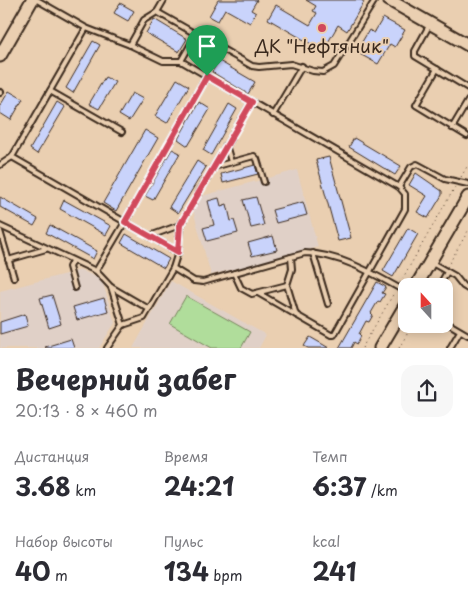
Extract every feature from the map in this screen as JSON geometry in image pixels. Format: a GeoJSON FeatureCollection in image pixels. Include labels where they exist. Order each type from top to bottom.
{"type":"FeatureCollection","features":[{"type":"Feature","properties":{"kind":"main road"},"geometry":{"type":"LineString","coordinates":[[0,56],[32,0]]}},
{"type":"Feature","properties":{"kind":"main road"},"geometry":{"type":"LineString","coordinates":[[389,0],[468,45]]}},
{"type":"Feature","properties":{"kind":"main road"},"geometry":{"type":"LineString","coordinates":[[421,278],[468,197]]}},
{"type":"Feature","properties":{"kind":"main road"},"geometry":{"type":"LineString","coordinates":[[380,348],[398,318]]}},
{"type":"Feature","properties":{"kind":"lane"},"geometry":{"type":"LineString","coordinates":[[37,0],[86,28],[130,45],[162,61],[181,61],[399,186],[405,194],[405,209],[334,335],[258,293]]}},
{"type":"Feature","properties":{"kind":"lane"},"geometry":{"type":"LineString","coordinates":[[130,45],[144,20],[156,12],[164,0]]}},
{"type":"Feature","properties":{"kind":"lane"},"geometry":{"type":"LineString","coordinates":[[156,12],[252,66],[291,64],[313,71],[324,72],[334,66],[375,0]]}},
{"type":"Feature","properties":{"kind":"lane"},"geometry":{"type":"LineString","coordinates":[[430,24],[414,54],[468,88]]}},
{"type":"Feature","properties":{"kind":"lane"},"geometry":{"type":"LineString","coordinates":[[0,165],[12,158],[86,28]]}},
{"type":"Feature","properties":{"kind":"lane"},"geometry":{"type":"LineString","coordinates":[[181,61],[196,35]]}},
{"type":"Feature","properties":{"kind":"lane"},"geometry":{"type":"LineString","coordinates":[[273,115],[302,66]]}},
{"type":"Feature","properties":{"kind":"lane"},"geometry":{"type":"LineString","coordinates":[[437,69],[416,106],[467,136]]}},
{"type":"Feature","properties":{"kind":"lane"},"geometry":{"type":"LineString","coordinates":[[96,271],[207,76]]}},
{"type":"Feature","properties":{"kind":"lane"},"geometry":{"type":"LineString","coordinates":[[50,91],[122,132]]}},
{"type":"Feature","properties":{"kind":"lane"},"geometry":{"type":"LineString","coordinates":[[452,128],[468,101]]}},
{"type":"Feature","properties":{"kind":"lane"},"geometry":{"type":"LineString","coordinates":[[107,348],[122,325],[140,321],[149,309],[173,268],[178,252],[180,225],[252,102]]}},
{"type":"Feature","properties":{"kind":"lane"},"geometry":{"type":"LineString","coordinates":[[226,146],[231,162]]}},
{"type":"Feature","properties":{"kind":"lane"},"geometry":{"type":"LineString","coordinates":[[214,167],[252,156],[256,157],[264,182]]}},
{"type":"Feature","properties":{"kind":"lane"},"geometry":{"type":"LineString","coordinates":[[12,158],[178,252]]}},
{"type":"Feature","properties":{"kind":"lane"},"geometry":{"type":"LineString","coordinates":[[399,186],[411,167],[417,164],[445,179],[468,184]]}},
{"type":"Feature","properties":{"kind":"lane"},"geometry":{"type":"LineString","coordinates":[[150,236],[180,225]]}},
{"type":"Feature","properties":{"kind":"lane"},"geometry":{"type":"LineString","coordinates":[[0,226],[96,271],[112,288],[149,309]]}},
{"type":"Feature","properties":{"kind":"lane"},"geometry":{"type":"LineString","coordinates":[[0,231],[14,278]]}},
{"type":"Feature","properties":{"kind":"lane"},"geometry":{"type":"LineString","coordinates":[[8,260],[46,249]]}},
{"type":"Feature","properties":{"kind":"lane"},"geometry":{"type":"LineString","coordinates":[[173,268],[198,282],[203,282],[306,253],[313,253],[341,260],[371,272],[398,287]]}},
{"type":"Feature","properties":{"kind":"lane"},"geometry":{"type":"LineString","coordinates":[[313,253],[328,304]]}},
{"type":"Feature","properties":{"kind":"lane"},"geometry":{"type":"LineString","coordinates":[[291,257],[292,269],[287,285],[296,315]]}},
{"type":"Feature","properties":{"kind":"lane"},"geometry":{"type":"LineString","coordinates":[[72,261],[69,267],[75,288]]}},
{"type":"Feature","properties":{"kind":"lane"},"geometry":{"type":"LineString","coordinates":[[430,262],[455,276],[468,289]]}},
{"type":"Feature","properties":{"kind":"lane"},"geometry":{"type":"LineString","coordinates":[[443,278],[446,271]]}},
{"type":"Feature","properties":{"kind":"lane"},"geometry":{"type":"LineString","coordinates":[[234,273],[240,288],[248,292],[258,293],[287,285]]}},
{"type":"Feature","properties":{"kind":"lane"},"geometry":{"type":"LineString","coordinates":[[112,288],[122,325]]}},
{"type":"Feature","properties":{"kind":"lane"},"geometry":{"type":"LineString","coordinates":[[453,326],[468,335]]}},
{"type":"Feature","properties":{"kind":"lane"},"geometry":{"type":"LineString","coordinates":[[450,348],[460,330]]}},
{"type":"Feature","properties":{"kind":"path"},"geometry":{"type":"LineString","coordinates":[[403,278],[468,165]]}},
{"type":"Feature","properties":{"kind":"path"},"geometry":{"type":"LineString","coordinates":[[446,271],[468,231]]}},
{"type":"Feature","properties":{"kind":"path"},"geometry":{"type":"LineString","coordinates":[[362,348],[398,287]]}},
{"type":"Feature","properties":{"kind":"path"},"geometry":{"type":"LineString","coordinates":[[399,348],[408,333]]}},
{"type":"Feature","properties":{"kind":"shaded area"},"geometry":{"type":"Polygon","coordinates":[[[297,170],[318,247],[211,275],[193,210],[202,196],[297,170]]]}},
{"type":"Feature","properties":{"kind":"shaded area"},"geometry":{"type":"Polygon","coordinates":[[[81,270],[102,280],[115,323],[99,348],[0,348],[0,291],[81,270]]]}},
{"type":"Feature","properties":{"kind":"shaded area"},"geometry":{"type":"Polygon","coordinates":[[[171,281],[266,335],[259,348],[133,348],[171,281]]]}},
{"type":"Feature","properties":{"kind":"green space"},"geometry":{"type":"Polygon","coordinates":[[[186,296],[250,332],[241,348],[212,348],[170,324],[186,296]]]}},
{"type":"Feature","properties":{"kind":"building"},"geometry":{"type":"Polygon","coordinates":[[[218,0],[257,0],[251,10],[256,13],[250,23],[225,9],[218,21],[209,16],[218,0]]]}},
{"type":"Feature","properties":{"kind":"building","name":"ДК \"Нефтяник\""},"geometry":{"type":"Polygon","coordinates":[[[306,0],[361,0],[364,2],[347,31],[338,25],[323,51],[268,19],[276,5],[310,25],[317,13],[313,11],[316,6],[306,0]]]}},
{"type":"Feature","properties":{"kind":"building"},"geometry":{"type":"Polygon","coordinates":[[[120,3],[134,11],[128,21],[114,13],[120,3]]]}},
{"type":"Feature","properties":{"kind":"building"},"geometry":{"type":"Polygon","coordinates":[[[383,18],[405,30],[395,47],[390,44],[378,64],[356,52],[369,30],[374,33],[383,18]]]}},
{"type":"Feature","properties":{"kind":"building"},"geometry":{"type":"Polygon","coordinates":[[[154,19],[187,39],[179,52],[146,33],[154,19]]]}},
{"type":"Feature","properties":{"kind":"building"},"geometry":{"type":"Polygon","coordinates":[[[93,41],[100,45],[73,93],[66,88],[93,41]]]}},
{"type":"Feature","properties":{"kind":"building"},"geometry":{"type":"Polygon","coordinates":[[[219,61],[255,82],[248,94],[212,72],[219,61]]]}},
{"type":"Feature","properties":{"kind":"building"},"geometry":{"type":"Polygon","coordinates":[[[105,77],[115,82],[99,109],[89,104],[105,77]]]}},
{"type":"Feature","properties":{"kind":"building"},"geometry":{"type":"Polygon","coordinates":[[[177,79],[189,86],[167,123],[155,116],[177,79]]]}},
{"type":"Feature","properties":{"kind":"building"},"geometry":{"type":"Polygon","coordinates":[[[9,91],[23,99],[11,120],[0,113],[0,106],[9,91]]]}},
{"type":"Feature","properties":{"kind":"building"},"geometry":{"type":"Polygon","coordinates":[[[132,93],[143,99],[129,121],[119,115],[132,93]]]}},
{"type":"Feature","properties":{"kind":"building"},"geometry":{"type":"Polygon","coordinates":[[[57,102],[65,107],[37,154],[30,149],[57,102]]]}},
{"type":"Feature","properties":{"kind":"building"},"geometry":{"type":"Polygon","coordinates":[[[199,102],[210,109],[188,146],[178,139],[199,102]]]}},
{"type":"Feature","properties":{"kind":"building"},"geometry":{"type":"Polygon","coordinates":[[[229,104],[237,109],[211,155],[203,150],[229,104]]]}},
{"type":"Feature","properties":{"kind":"building"},"geometry":{"type":"Polygon","coordinates":[[[145,130],[158,138],[116,211],[103,203],[145,130]]]}},
{"type":"Feature","properties":{"kind":"building"},"geometry":{"type":"Polygon","coordinates":[[[354,138],[401,166],[395,175],[349,147],[354,138]]]}},
{"type":"Feature","properties":{"kind":"building"},"geometry":{"type":"Polygon","coordinates":[[[172,149],[180,153],[153,200],[145,196],[172,149]]]}},
{"type":"Feature","properties":{"kind":"building"},"geometry":{"type":"Polygon","coordinates":[[[329,157],[351,238],[338,241],[316,160],[329,157]]]}},
{"type":"Feature","properties":{"kind":"building"},"geometry":{"type":"Polygon","coordinates":[[[197,161],[206,167],[178,213],[169,207],[197,161]]]}},
{"type":"Feature","properties":{"kind":"building"},"geometry":{"type":"Polygon","coordinates":[[[255,165],[258,174],[223,183],[221,174],[255,165]]]}},
{"type":"Feature","properties":{"kind":"building"},"geometry":{"type":"Polygon","coordinates":[[[416,173],[442,191],[442,195],[428,218],[417,212],[427,196],[409,185],[416,173]]]}},
{"type":"Feature","properties":{"kind":"building"},"geometry":{"type":"Polygon","coordinates":[[[0,197],[38,219],[34,226],[0,207],[0,197]]]}},
{"type":"Feature","properties":{"kind":"building"},"geometry":{"type":"Polygon","coordinates":[[[256,197],[264,225],[251,228],[243,200],[256,197]]]}},
{"type":"Feature","properties":{"kind":"building"},"geometry":{"type":"Polygon","coordinates":[[[219,198],[221,206],[227,204],[231,221],[234,220],[238,233],[207,241],[203,228],[214,225],[208,201],[219,198]]]}},
{"type":"Feature","properties":{"kind":"building"},"geometry":{"type":"Polygon","coordinates":[[[64,200],[111,226],[106,235],[60,209],[64,200]]]}},
{"type":"Feature","properties":{"kind":"building"},"geometry":{"type":"Polygon","coordinates":[[[303,202],[307,215],[276,223],[272,210],[303,202]]]}},
{"type":"Feature","properties":{"kind":"building"},"geometry":{"type":"Polygon","coordinates":[[[50,225],[97,251],[93,259],[46,233],[50,225]]]}},
{"type":"Feature","properties":{"kind":"building"},"geometry":{"type":"Polygon","coordinates":[[[408,228],[418,234],[393,277],[383,271],[408,228]]]}},
{"type":"Feature","properties":{"kind":"building"},"geometry":{"type":"Polygon","coordinates":[[[126,234],[169,259],[164,268],[121,243],[126,234]]]}},
{"type":"Feature","properties":{"kind":"building"},"geometry":{"type":"Polygon","coordinates":[[[273,236],[277,250],[252,256],[248,243],[273,236]]]}},
{"type":"Feature","properties":{"kind":"building"},"geometry":{"type":"Polygon","coordinates":[[[377,282],[386,287],[382,293],[385,294],[371,313],[373,315],[369,322],[366,321],[359,334],[361,336],[357,344],[354,342],[351,348],[339,348],[377,282]]]}},
{"type":"Feature","properties":{"kind":"building"},"geometry":{"type":"Polygon","coordinates":[[[52,295],[61,324],[49,328],[40,298],[52,295]]]}},
{"type":"Feature","properties":{"kind":"building"},"geometry":{"type":"Polygon","coordinates":[[[104,298],[108,311],[77,320],[73,307],[104,298]]]}},
{"type":"Feature","properties":{"kind":"building"},"geometry":{"type":"Polygon","coordinates":[[[25,314],[28,326],[0,334],[0,322],[25,314]]]}},
{"type":"Feature","properties":{"kind":"building"},"geometry":{"type":"Polygon","coordinates":[[[310,337],[329,348],[308,348],[304,346],[310,337]]]}},
{"type":"Feature","properties":{"kind":"building"},"geometry":{"type":"Polygon","coordinates":[[[71,339],[74,348],[45,347],[71,339]]]}},
{"type":"Feature","properties":{"kind":"place","name":"ДК \"Нефтяник\""},"geometry":{"type":"Point","coordinates":[322,28]}},
{"type":"Feature","properties":{"kind":"route"},"geometry":{"type":"LineString","coordinates":[[207,76],[252,102],[180,225],[178,252],[125,222],[207,76]]}}]}
